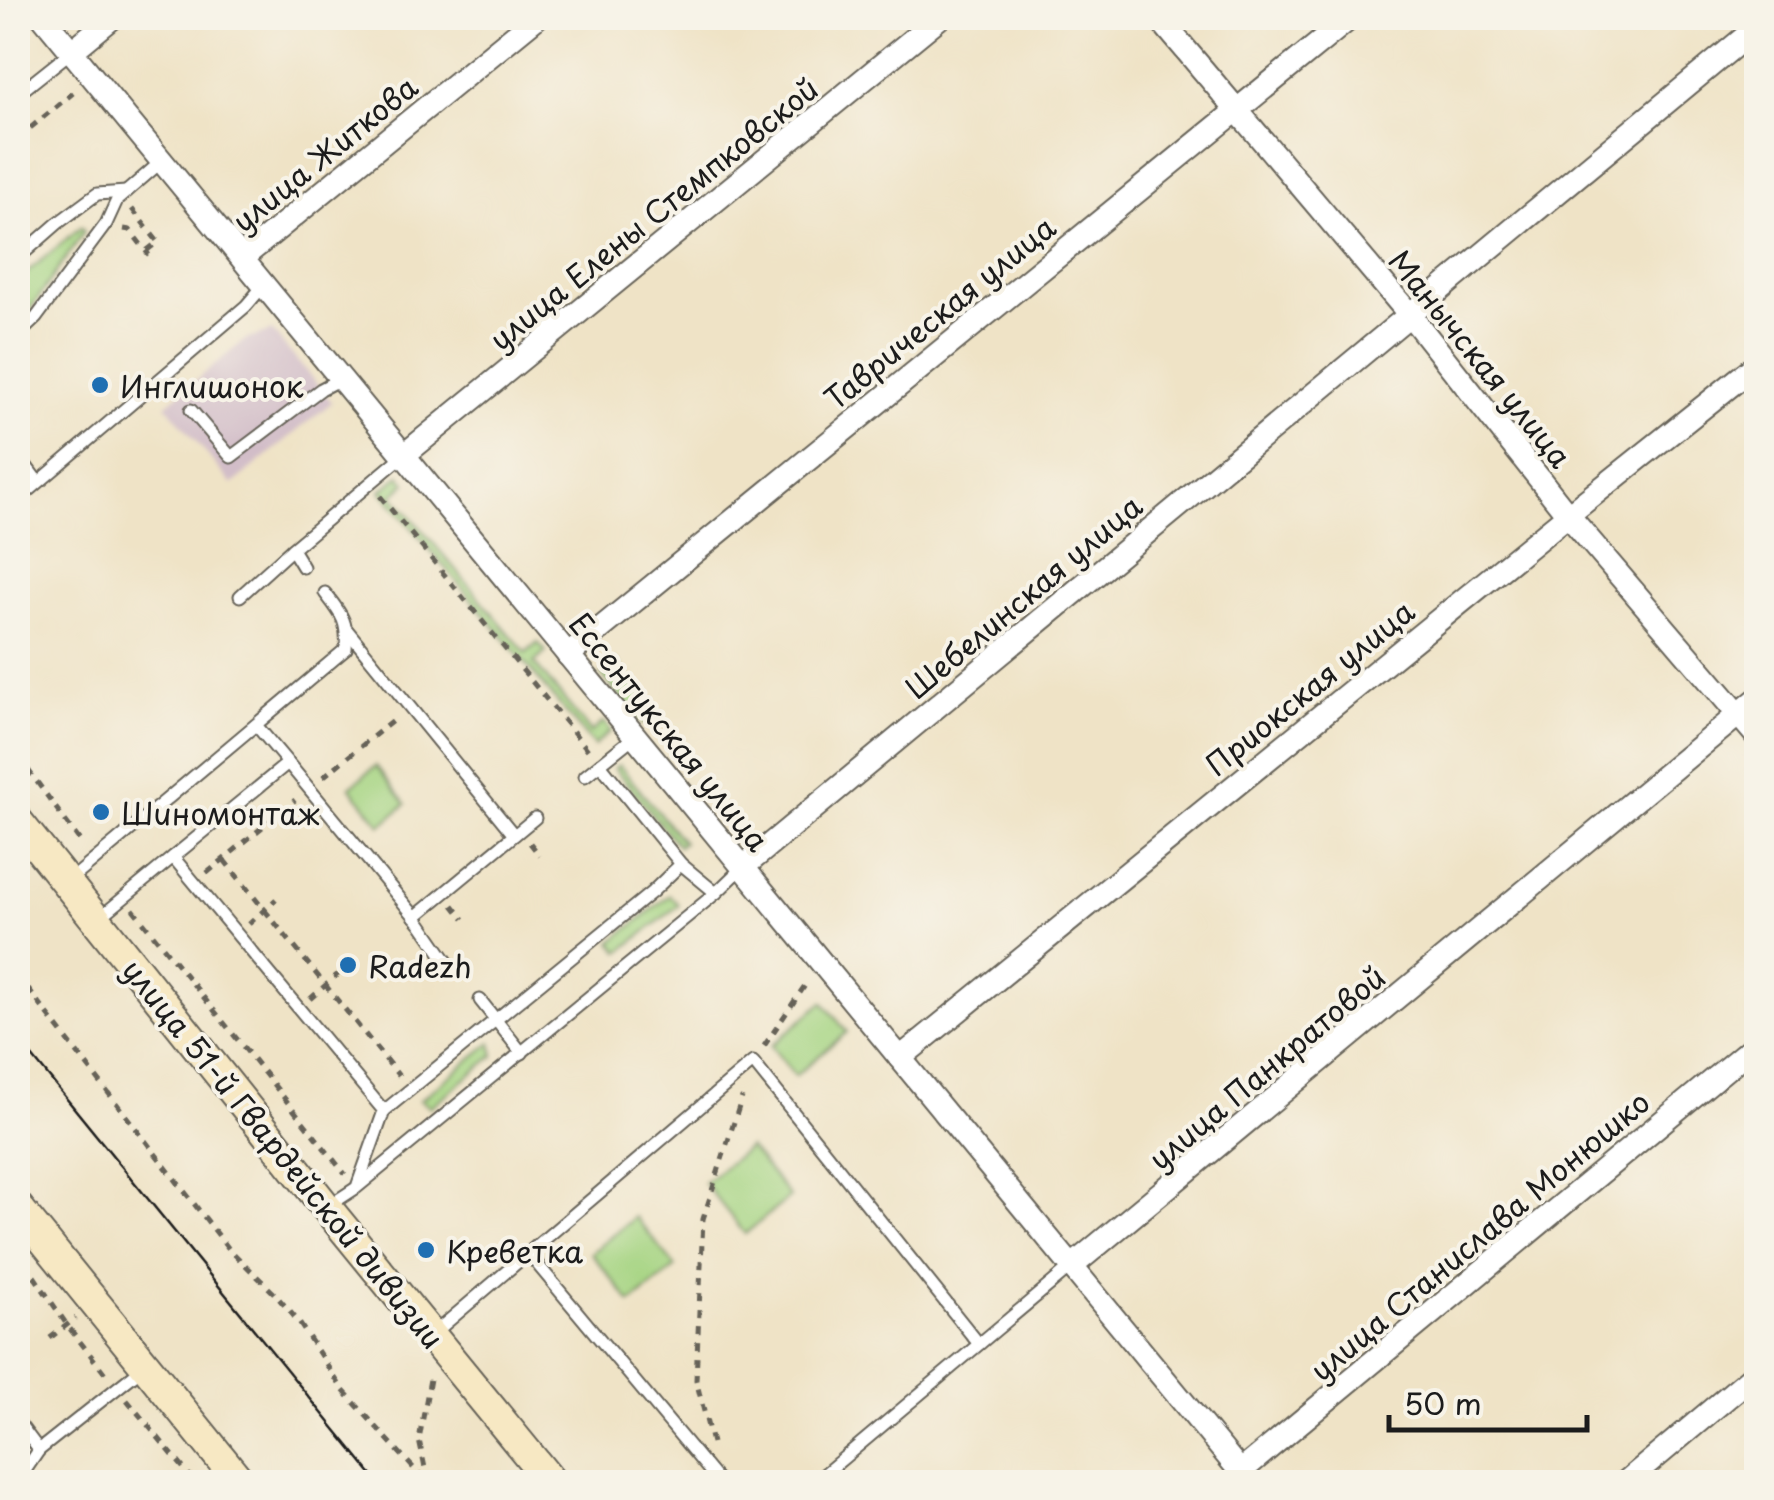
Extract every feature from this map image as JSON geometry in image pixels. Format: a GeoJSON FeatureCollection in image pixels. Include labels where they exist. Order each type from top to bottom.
{"type":"FeatureCollection","features":[{"type":"Feature","properties":{"kind":"main road","name":"улица 51-й Гвардейской дивизии"},"geometry":{"type":"LineString","coordinates":[[18,822],[551,1482]]}},
{"type":"Feature","properties":{"kind":"main road"},"geometry":{"type":"LineString","coordinates":[[18,1208],[236,1481]]}},
{"type":"Feature","properties":{"kind":"street","name":"Ессентукская улица"},"geometry":{"type":"LineString","coordinates":[[44,18],[1244,1477]]}},
{"type":"Feature","properties":{"kind":"street"},"geometry":{"type":"LineString","coordinates":[[72,51],[112,18]]}},
{"type":"Feature","properties":{"kind":"street","name":"улица Житкова"},"geometry":{"type":"LineString","coordinates":[[242,258],[536,18]]}},
{"type":"Feature","properties":{"kind":"street","name":"улица Елены Стемпковской"},"geometry":{"type":"LineString","coordinates":[[404,455],[939,18]]}},
{"type":"Feature","properties":{"kind":"street","name":"Манычская улица"},"geometry":{"type":"LineString","coordinates":[[1159,18],[1410,314],[1568,515],[1748,707],[1756,735]]}},
{"type":"Feature","properties":{"kind":"street","name":"Таврическая улица"},"geometry":{"type":"LineString","coordinates":[[568,655],[1350,18]]}},
{"type":"Feature","properties":{"kind":"street","name":"Шебелинская улица"},"geometry":{"type":"LineString","coordinates":[[743,867],[1756,28]]}},
{"type":"Feature","properties":{"kind":"street","name":"Приокская улица"},"geometry":{"type":"LineString","coordinates":[[900,1058],[1756,364]]}},
{"type":"Feature","properties":{"kind":"street","name":"улица Панкратовой"},"geometry":{"type":"LineString","coordinates":[[1071,1266],[1748,707]]}},
{"type":"Feature","properties":{"kind":"street","name":"улица Станислава Монюшко"},"geometry":{"type":"LineString","coordinates":[[1244,1477],[1756,1044]]}},
{"type":"Feature","properties":{"kind":"street"},"geometry":{"type":"LineString","coordinates":[[1626,1482],[1756,1374]]}},
{"type":"Feature","properties":{"kind":"lane"},"geometry":{"type":"LineString","coordinates":[[18,94],[72,51]]}},
{"type":"Feature","properties":{"kind":"lane"},"geometry":{"type":"LineString","coordinates":[[18,335],[36,318],[106,224],[117,200],[162,161]]}},
{"type":"Feature","properties":{"kind":"lane"},"geometry":{"type":"LineString","coordinates":[[18,258],[97,194],[124,194]]}},
{"type":"Feature","properties":{"kind":"lane"},"geometry":{"type":"LineString","coordinates":[[18,500],[246,306],[264,285]]}},
{"type":"Feature","properties":{"kind":"lane"},"geometry":{"type":"LineString","coordinates":[[191,410],[231,457],[340,379]]}},
{"type":"Feature","properties":{"kind":"lane"},"geometry":{"type":"LineString","coordinates":[[18,455],[38,482]]}},
{"type":"Feature","properties":{"kind":"lane"},"geometry":{"type":"LineString","coordinates":[[240,596],[404,455]]}},
{"type":"Feature","properties":{"kind":"lane"},"geometry":{"type":"LineString","coordinates":[[292,549],[304,567]]}},
{"type":"Feature","properties":{"kind":"lane"},"geometry":{"type":"LineString","coordinates":[[325,593],[348,630],[514,835]]}},
{"type":"Feature","properties":{"kind":"lane"},"geometry":{"type":"LineString","coordinates":[[67,883],[346,649],[348,630]]}},
{"type":"Feature","properties":{"kind":"lane"},"geometry":{"type":"LineString","coordinates":[[256,725],[415,917],[448,963]]}},
{"type":"Feature","properties":{"kind":"lane"},"geometry":{"type":"LineString","coordinates":[[585,776],[635,736]]}},
{"type":"Feature","properties":{"kind":"lane"},"geometry":{"type":"LineString","coordinates":[[97,920],[288,763]]}},
{"type":"Feature","properties":{"kind":"lane"},"geometry":{"type":"LineString","coordinates":[[600,764],[681,864],[716,893]]}},
{"type":"Feature","properties":{"kind":"lane"},"geometry":{"type":"LineString","coordinates":[[415,917],[535,818]]}},
{"type":"Feature","properties":{"kind":"lane"},"geometry":{"type":"LineString","coordinates":[[173,857],[384,1112]]}},
{"type":"Feature","properties":{"kind":"lane"},"geometry":{"type":"LineString","coordinates":[[356,1188],[384,1112],[681,864]]}},
{"type":"Feature","properties":{"kind":"lane","name":"Шебелинская улица"},"geometry":{"type":"LineString","coordinates":[[326,1208],[522,1053],[743,867]]}},
{"type":"Feature","properties":{"kind":"lane"},"geometry":{"type":"LineString","coordinates":[[480,1000],[522,1053]]}},
{"type":"Feature","properties":{"kind":"lane"},"geometry":{"type":"LineString","coordinates":[[430,1336],[753,1062],[980,1344]]}},
{"type":"Feature","properties":{"kind":"lane"},"geometry":{"type":"LineString","coordinates":[[528,1253],[719,1482]]}},
{"type":"Feature","properties":{"kind":"lane","name":"улица Панкратовой"},"geometry":{"type":"LineString","coordinates":[[815,1482],[1071,1266]]}},
{"type":"Feature","properties":{"kind":"lane"},"geometry":{"type":"LineString","coordinates":[[18,1482],[39,1450],[145,1366]]}},
{"type":"Feature","properties":{"kind":"lane"},"geometry":{"type":"LineString","coordinates":[[18,1422],[39,1450]]}},
{"type":"Feature","properties":{"kind":"path"},"geometry":{"type":"LineString","coordinates":[[18,138],[76,91]]}},
{"type":"Feature","properties":{"kind":"path"},"geometry":{"type":"LineString","coordinates":[[106,224],[130,230],[148,253],[158,242],[124,194]]}},
{"type":"Feature","properties":{"kind":"path"},"geometry":{"type":"LineString","coordinates":[[369,483],[600,764]]}},
{"type":"Feature","properties":{"kind":"path"},"geometry":{"type":"LineString","coordinates":[[18,706],[26,716]]}},
{"type":"Feature","properties":{"kind":"path"},"geometry":{"type":"LineString","coordinates":[[18,756],[94,861]]}},
{"type":"Feature","properties":{"kind":"path"},"geometry":{"type":"LineString","coordinates":[[224,860],[410,1090]]}},
{"type":"Feature","properties":{"kind":"path"},"geometry":{"type":"LineString","coordinates":[[237,934],[276,899]]}},
{"type":"Feature","properties":{"kind":"path"},"geometry":{"type":"LineString","coordinates":[[714,1448],[696,1380],[703,1219],[753,1062],[820,962]]}},
{"type":"Feature","properties":{"kind":"path"},"geometry":{"type":"LineString","coordinates":[[299,1009],[338,974]]}},
{"type":"Feature","properties":{"kind":"path"},"geometry":{"type":"LineString","coordinates":[[18,976],[228,1249],[298,1321],[343,1390],[427,1482]]}},
{"type":"Feature","properties":{"kind":"path"},"geometry":{"type":"LineString","coordinates":[[28,1267],[67,1325],[195,1482]]}},
{"type":"Feature","properties":{"kind":"path"},"geometry":{"type":"LineString","coordinates":[[427,1482],[419,1440],[431,1370],[430,1336]]}},
{"type":"Feature","properties":{"kind":"shaded area"},"geometry":{"type":"Polygon","coordinates":[[[272,331],[332,402],[232,485],[166,405],[245,340],[272,331]]]}},
{"type":"Feature","properties":{"kind":"green space"},"geometry":{"type":"Polygon","coordinates":[[[81,227],[84,232],[30,310],[18,321],[18,280],[81,227]]]}},
{"type":"Feature","properties":{"kind":"green space"},"geometry":{"type":"Polygon","coordinates":[[[400,475],[406,483],[393,495],[526,653],[538,643],[546,652],[534,663],[591,732],[604,722],[611,731],[594,746],[381,491],[400,475]]]}},
{"type":"Feature","properties":{"kind":"green space"},"geometry":{"type":"Polygon","coordinates":[[[615,661],[658,713],[644,725],[601,674],[615,661]]]}},
{"type":"Feature","properties":{"kind":"green space"},"geometry":{"type":"Polygon","coordinates":[[[619,765],[683,842],[678,846],[614,768],[619,765]]]}},
{"type":"Feature","properties":{"kind":"green space"},"geometry":{"type":"Polygon","coordinates":[[[376,766],[406,804],[381,825],[350,787],[376,766]]]}},
{"type":"Feature","properties":{"kind":"green space"},"geometry":{"type":"Polygon","coordinates":[[[670,895],[679,905],[620,952],[612,942],[670,895]]]}},
{"type":"Feature","properties":{"kind":"green space"},"geometry":{"type":"Polygon","coordinates":[[[823,1002],[847,1032],[795,1076],[771,1046],[823,1002]]]}},
{"type":"Feature","properties":{"kind":"green space"},"geometry":{"type":"Polygon","coordinates":[[[492,1042],[494,1056],[430,1107],[420,1100],[492,1042]]]}},
{"type":"Feature","properties":{"kind":"green space"},"geometry":{"type":"Polygon","coordinates":[[[749,1147],[790,1197],[745,1234],[704,1183],[749,1147]]]}},
{"type":"Feature","properties":{"kind":"green space"},"geometry":{"type":"Polygon","coordinates":[[[635,1217],[676,1267],[631,1303],[591,1253],[635,1217]]]}},
{"type":"Feature","properties":{"kind":"tram line"},"geometry":{"type":"LineString","coordinates":[[18,1039],[378,1482]]}},
{"type":"Feature","properties":{"kind":"place","name":"Инглишонок"},"geometry":{"type":"Point","coordinates":[100,385]}},
{"type":"Feature","properties":{"kind":"place","name":"Шиномонтаж"},"geometry":{"type":"Point","coordinates":[101,812]}},
{"type":"Feature","properties":{"kind":"place","name":"Radezh"},"geometry":{"type":"Point","coordinates":[348,965]}},
{"type":"Feature","properties":{"kind":"place","name":"Креветка"},"geometry":{"type":"Point","coordinates":[426,1250]}}]}
